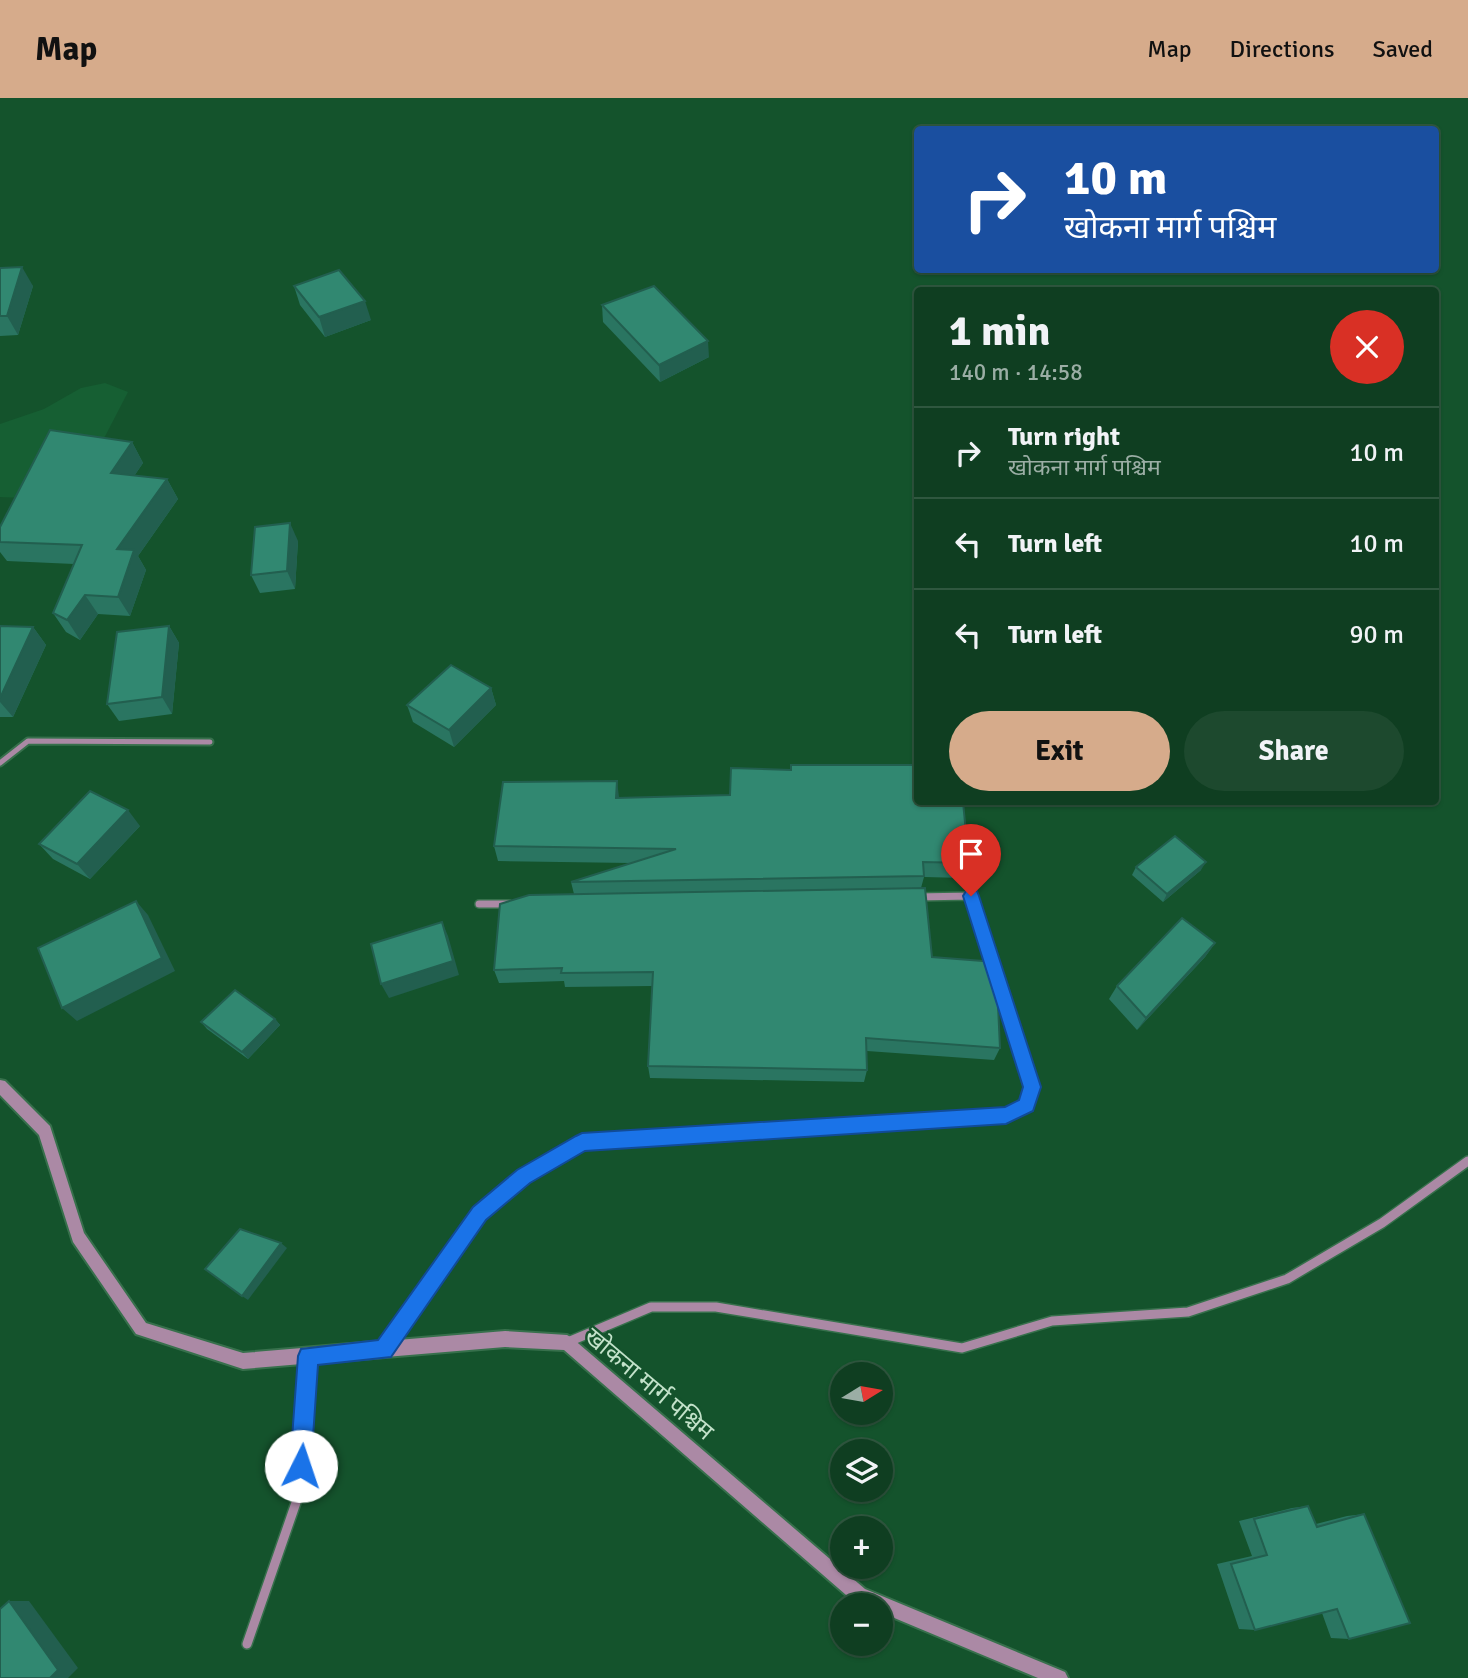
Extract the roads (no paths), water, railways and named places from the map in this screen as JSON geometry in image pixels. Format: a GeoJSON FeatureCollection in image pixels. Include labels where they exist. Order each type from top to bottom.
{"type":"FeatureCollection","features":[{"type":"Feature","properties":{"kind":"street"},"geometry":{"type":"LineString","coordinates":[[384,1350],[479,1213],[523,1177],[582,1142],[1006,1115],[1026,1105],[1032,1087],[971,896],[903,897]]}},
{"type":"Feature","properties":{"kind":"street"},"geometry":{"type":"LineString","coordinates":[[479,904],[520,904]]}},
{"type":"Feature","properties":{"kind":"street","name":"खोकना मार्ग पश्चिम"},"geometry":{"type":"LineString","coordinates":[[0,1086],[45,1131],[78,1237],[141,1329],[243,1361],[505,1339],[567,1343],[859,1595],[1059,1678]]}},
{"type":"Feature","properties":{"kind":"street"},"geometry":{"type":"LineString","coordinates":[[567,1343],[651,1307],[716,1307],[962,1349],[1052,1321],[1188,1312],[1287,1279],[1382,1223],[1468,1161]]}},
{"type":"Feature","properties":{"kind":"street"},"geometry":{"type":"LineString","coordinates":[[247,1644],[299,1494],[308,1356]]}},
{"type":"Feature","properties":{"kind":"lane"},"geometry":{"type":"LineString","coordinates":[[0,763],[28,741],[210,742]]}}]}
